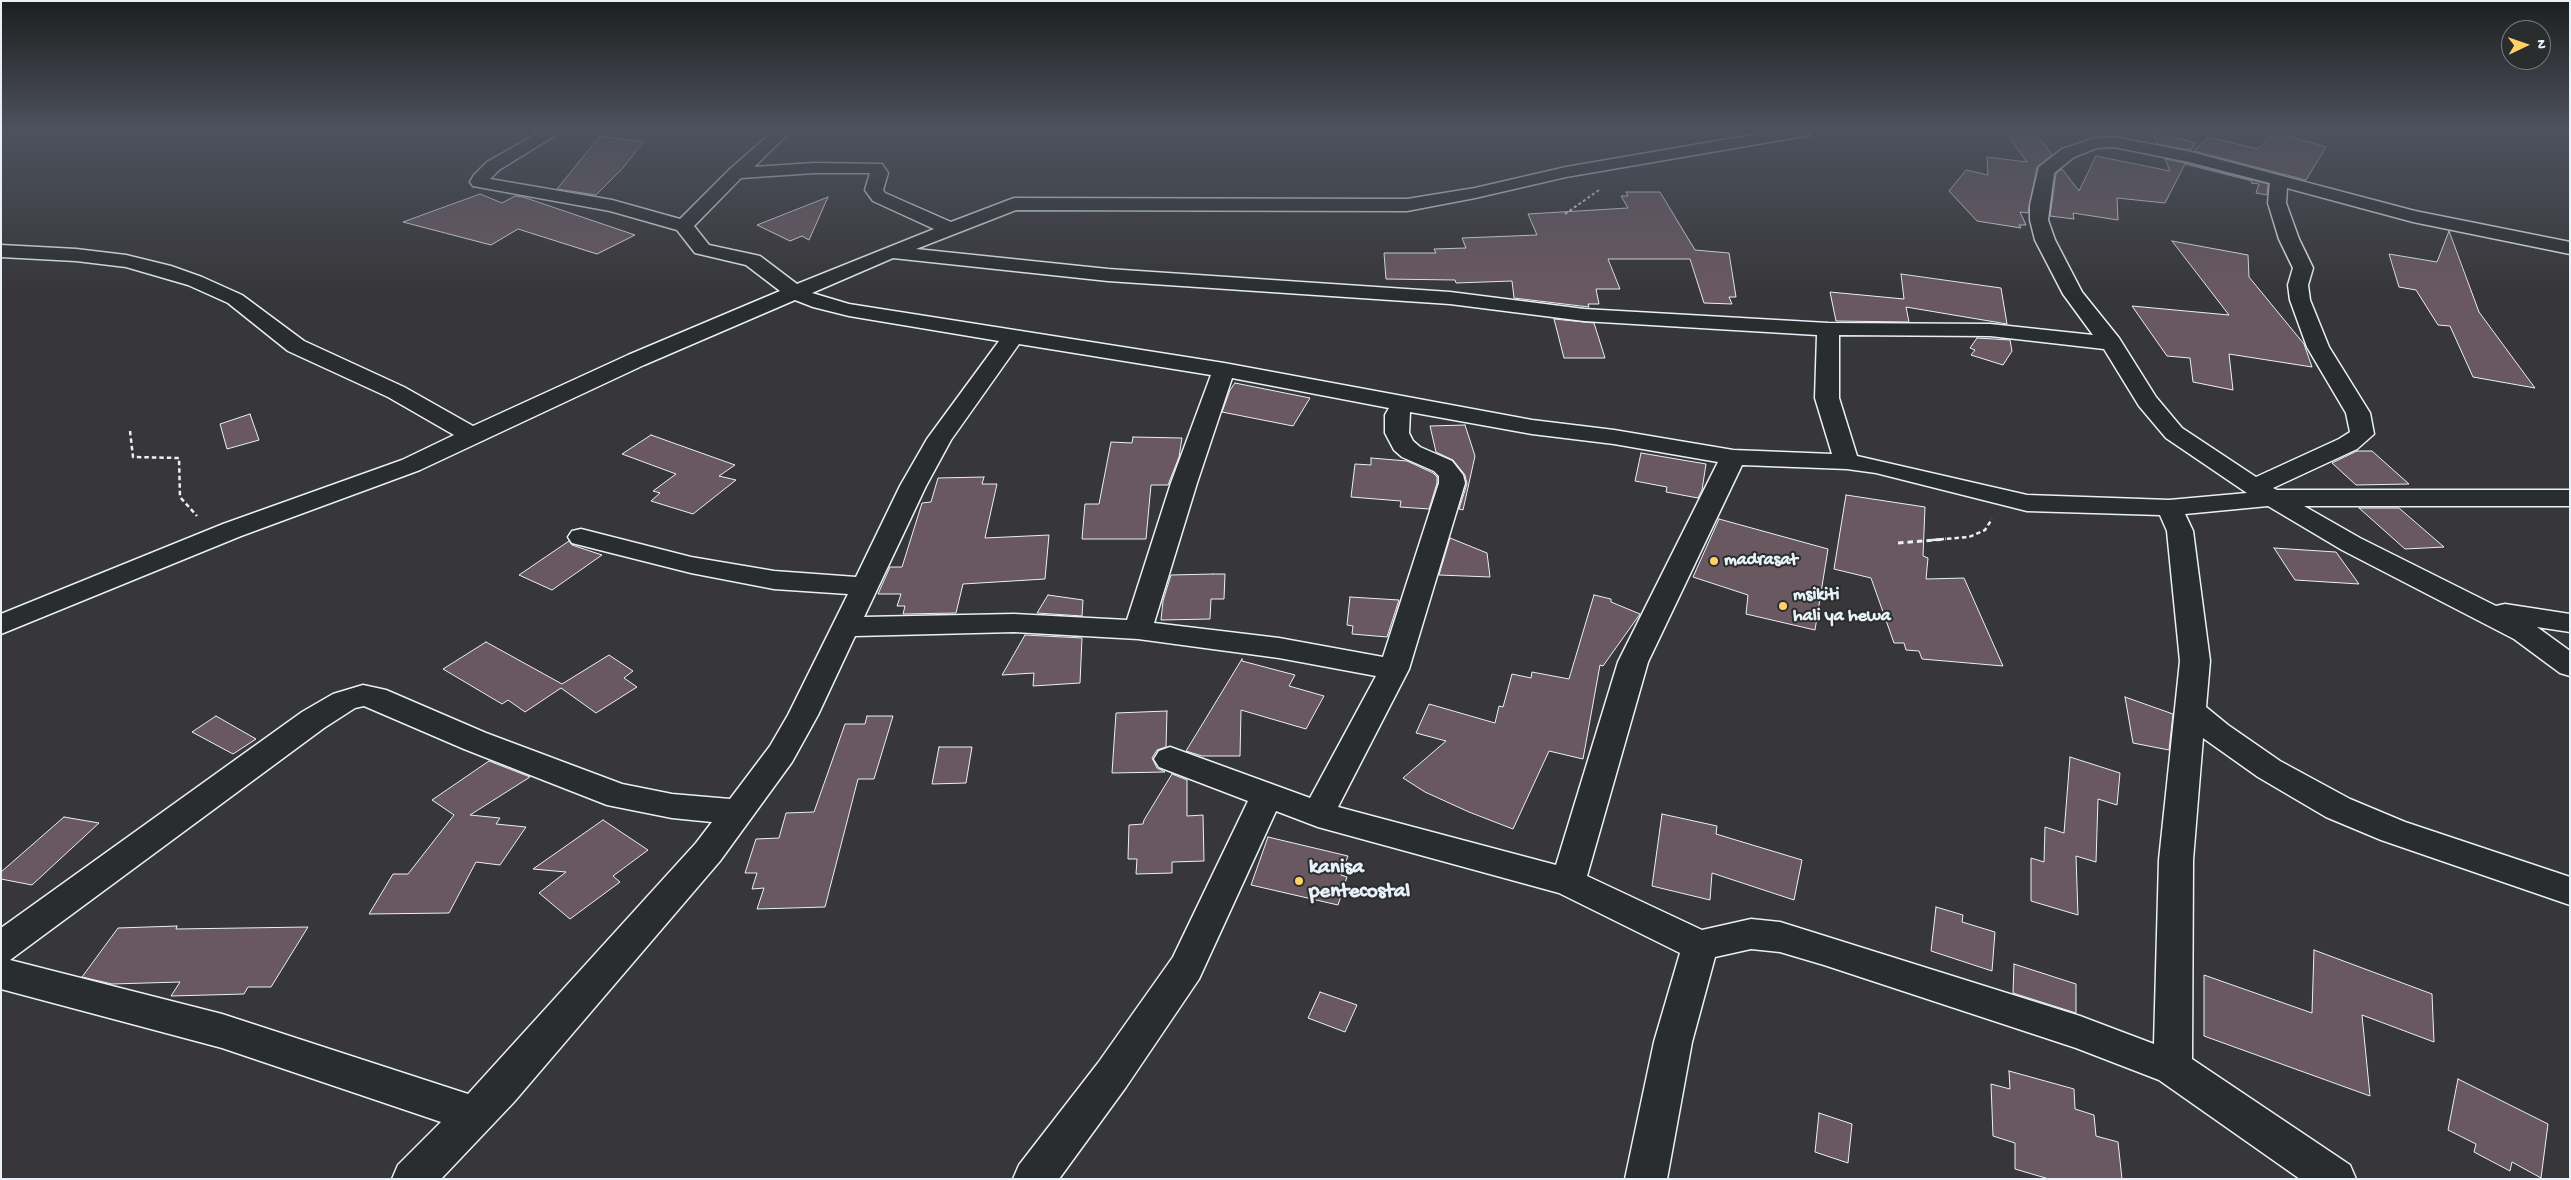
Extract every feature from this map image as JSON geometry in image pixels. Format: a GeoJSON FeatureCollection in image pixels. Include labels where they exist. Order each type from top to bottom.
{"type":"FeatureCollection","features":[{"type":"Feature","properties":{"kind":"street"},"geometry":{"type":"LineString","coordinates":[[502,186],[612,206],[684,226],[702,249],[753,260],[795,293],[820,303],[849,310],[1224,370],[1532,427],[1614,437],[1733,457],[1847,462],[1924,476],[2000,498],[2036,503],[2169,508],[2263,493],[2570,498]]}},
{"type":"Feature","properties":{"kind":"street"},"geometry":{"type":"LineString","coordinates":[[684,226],[723,186]]}},
{"type":"Feature","properties":{"kind":"street"},"geometry":{"type":"LineString","coordinates":[[875,186],[874,190],[879,197],[952,230]]}},
{"type":"Feature","properties":{"kind":"street"},"geometry":{"type":"LineString","coordinates":[[1,625],[232,530],[368,482],[440,453],[600,376],[891,253],[1014,204],[1407,206],[1505,186]]}},
{"type":"Feature","properties":{"kind":"street"},"geometry":{"type":"LineString","coordinates":[[2042,186],[2039,220],[2049,248],[2073,294],[2111,343],[2147,401],[2169,428],[2212,460],[2263,493],[2351,544],[2524,632],[2570,666]]}},
{"type":"Feature","properties":{"kind":"street"},"geometry":{"type":"LineString","coordinates":[[2263,493],[2362,434],[2358,414],[2318,347],[2300,300],[2298,285],[2303,268],[2289,239],[2277,203],[2278,186]]}},
{"type":"Feature","properties":{"kind":"street"},"geometry":{"type":"LineString","coordinates":[[2304,186],[2414,216],[2570,248]]}},
{"type":"Feature","properties":{"kind":"street"},"geometry":{"type":"LineString","coordinates":[[1,251],[76,255],[126,261],[164,270],[195,281],[234,299],[296,346],[396,392],[473,436]]}},
{"type":"Feature","properties":{"kind":"street"},"geometry":{"type":"LineString","coordinates":[[891,253],[1108,275],[1450,298],[1584,315],[1828,329],[1990,330],[2111,343]]}},
{"type":"Feature","properties":{"kind":"street"},"geometry":{"type":"LineString","coordinates":[[1828,329],[1828,398],[1840,445],[1847,462]]}},
{"type":"Feature","properties":{"kind":"street"},"geometry":{"type":"LineString","coordinates":[[413,1179],[500,1089],[695,867],[781,754],[803,715],[913,486],[940,439],[1013,337]]}},
{"type":"Feature","properties":{"kind":"street"},"geometry":{"type":"LineString","coordinates":[[1138,630],[1184,483],[1224,370]]}},
{"type":"Feature","properties":{"kind":"street"},"geometry":{"type":"LineString","coordinates":[[1318,814],[1394,669],[1452,483],[1451,475],[1443,466],[1411,452],[1403,445],[1397,433],[1397,415],[1403,404]]}},
{"type":"Feature","properties":{"kind":"street"},"geometry":{"type":"LineString","coordinates":[[1568,882],[1633,662],[1733,457]]}},
{"type":"Feature","properties":{"kind":"street"},"geometry":{"type":"LineString","coordinates":[[2169,508],[2180,532],[2195,661],[2176,860],[2173,1068]]}},
{"type":"Feature","properties":{"kind":"street"},"geometry":{"type":"LineString","coordinates":[[581,537],[691,565],[774,580],[865,586]]}},
{"type":"Feature","properties":{"kind":"street"},"geometry":{"type":"LineString","coordinates":[[2475,607],[2531,619],[2570,623]]}},
{"type":"Feature","properties":{"kind":"street"},"geometry":{"type":"LineString","coordinates":[[846,627],[1014,623],[1138,630],[1279,648],[1394,669]]}},
{"type":"Feature","properties":{"kind":"street"},"geometry":{"type":"LineString","coordinates":[[1,948],[313,720],[344,701],[363,696],[375,697],[475,740],[618,796],[672,806],[737,812]]}},
{"type":"Feature","properties":{"kind":"street"},"geometry":{"type":"LineString","coordinates":[[2190,710],[2217,733],[2269,769],[2338,808],[2393,831],[2570,891]]}},
{"type":"Feature","properties":{"kind":"street"},"geometry":{"type":"LineString","coordinates":[[1170,759],[1318,814],[1568,882],[1700,946],[1751,934],[1780,937],[2080,1033],[2173,1068],[2335,1179]]}},
{"type":"Feature","properties":{"kind":"street"},"geometry":{"type":"LineString","coordinates":[[1034,1179],[1112,1075],[1186,968],[1267,795]]}},
{"type":"Feature","properties":{"kind":"street"},"geometry":{"type":"LineString","coordinates":[[1646,1179],[1673,1042],[1700,946]]}},
{"type":"Feature","properties":{"kind":"street"},"geometry":{"type":"LineString","coordinates":[[1,973],[222,1031],[475,1115]]}},
{"type":"Feature","properties":{"kind":"path"},"geometry":{"type":"LineString","coordinates":[[130,431],[133,457],[179,458],[180,497],[197,516],[232,530]]}},
{"type":"Feature","properties":{"kind":"path"},"geometry":{"type":"LineString","coordinates":[[1898,543],[1969,538],[1980,533],[1990,525],[2000,498]]}},
{"type":"Feature","properties":{"kind":"building"},"geometry":{"type":"Polygon","coordinates":[[[559,186],[605,186],[596,195],[557,189],[559,186]]]}},
{"type":"Feature","properties":{"kind":"building"},"geometry":{"type":"Polygon","coordinates":[[[1953,186],[2033,186],[2028,213],[2020,212],[2026,225],[2019,225],[2021,228],[1977,221],[1949,191],[1953,186]]]}},
{"type":"Feature","properties":{"kind":"building"},"geometry":{"type":"Polygon","coordinates":[[[2054,186],[2075,186],[2079,191],[2081,186],[2174,186],[2165,203],[2117,198],[2118,220],[2073,213],[2074,219],[2050,216],[2054,186]]]}},
{"type":"Feature","properties":{"kind":"building"},"geometry":{"type":"Polygon","coordinates":[[[2258,186],[2268,186],[2267,195],[2256,193],[2258,186]]]}},
{"type":"Feature","properties":{"kind":"building"},"geometry":{"type":"Polygon","coordinates":[[[1626,192],[1660,192],[1695,250],[1729,253],[1736,297],[1729,297],[1732,304],[1704,303],[1690,259],[1608,259],[1620,289],[1596,289],[1599,304],[1588,304],[1589,307],[1514,298],[1512,281],[1456,283],[1455,280],[1386,279],[1384,253],[1436,253],[1434,249],[1466,248],[1462,238],[1537,235],[1528,214],[1628,208],[1621,196],[1628,196],[1626,192]]]}},
{"type":"Feature","properties":{"kind":"building"},"geometry":{"type":"Polygon","coordinates":[[[480,194],[502,203],[515,196],[523,197],[635,235],[597,254],[518,229],[491,245],[403,222],[480,194]]]}},
{"type":"Feature","properties":{"kind":"building"},"geometry":{"type":"Polygon","coordinates":[[[828,197],[809,240],[802,236],[790,241],[757,225],[828,197]]]}},
{"type":"Feature","properties":{"kind":"building"},"geometry":{"type":"Polygon","coordinates":[[[2449,231],[2479,312],[2535,388],[2473,377],[2450,326],[2438,325],[2416,290],[2399,287],[2389,254],[2437,262],[2449,231]]]}},
{"type":"Feature","properties":{"kind":"building"},"geometry":{"type":"Polygon","coordinates":[[[2172,241],[2248,255],[2249,277],[2304,344],[2312,367],[2229,354],[2233,390],[2193,382],[2190,358],[2167,356],[2132,306],[2229,315],[2172,241]]]}},
{"type":"Feature","properties":{"kind":"building"},"geometry":{"type":"Polygon","coordinates":[[[1901,274],[2001,288],[2007,324],[1906,307],[1909,322],[1836,321],[1830,292],[1904,299],[1901,274]]]}},
{"type":"Feature","properties":{"kind":"building"},"geometry":{"type":"Polygon","coordinates":[[[1554,319],[1594,323],[1605,358],[1564,358],[1554,319]]]}},
{"type":"Feature","properties":{"kind":"building"},"geometry":{"type":"Polygon","coordinates":[[[1977,338],[2010,340],[2012,351],[2003,365],[1971,355],[1975,350],[1970,348],[1977,338]]]}},
{"type":"Feature","properties":{"kind":"building"},"geometry":{"type":"Polygon","coordinates":[[[1235,383],[1310,398],[1293,426],[1222,412],[1230,390],[1235,383]]]}},
{"type":"Feature","properties":{"kind":"building"},"geometry":{"type":"Polygon","coordinates":[[[250,414],[259,440],[227,449],[220,424],[250,414]]]}},
{"type":"Feature","properties":{"kind":"building"},"geometry":{"type":"Polygon","coordinates":[[[1465,425],[1475,456],[1463,510],[1459,509],[1467,484],[1465,475],[1453,460],[1436,452],[1430,426],[1465,425]]]}},
{"type":"Feature","properties":{"kind":"building"},"geometry":{"type":"Polygon","coordinates":[[[651,435],[735,465],[719,476],[736,480],[693,514],[651,501],[660,493],[653,491],[676,474],[622,454],[651,435]]]}},
{"type":"Feature","properties":{"kind":"building"},"geometry":{"type":"Polygon","coordinates":[[[1133,437],[1182,438],[1179,457],[1168,485],[1151,485],[1146,539],[1082,539],[1085,504],[1099,504],[1111,442],[1132,443],[1133,437]]]}},
{"type":"Feature","properties":{"kind":"building"},"geometry":{"type":"Polygon","coordinates":[[[2357,451],[2372,451],[2409,484],[2356,485],[2332,463],[2357,451]]]}},
{"type":"Feature","properties":{"kind":"building"},"geometry":{"type":"Polygon","coordinates":[[[1641,453],[1706,464],[1702,490],[1698,498],[1666,492],[1667,487],[1635,481],[1641,453]]]}},
{"type":"Feature","properties":{"kind":"building"},"geometry":{"type":"Polygon","coordinates":[[[1371,458],[1407,461],[1433,473],[1437,477],[1437,483],[1429,509],[1400,507],[1401,501],[1351,497],[1355,464],[1371,465],[1371,458]]]}},
{"type":"Feature","properties":{"kind":"building"},"geometry":{"type":"Polygon","coordinates":[[[984,477],[982,484],[997,484],[985,538],[1049,535],[1045,579],[963,584],[956,613],[903,614],[905,606],[897,606],[901,594],[878,594],[890,567],[902,567],[922,503],[931,502],[938,478],[984,477]]]}},
{"type":"Feature","properties":{"kind":"building"},"geometry":{"type":"Polygon","coordinates":[[[1846,495],[1925,507],[1923,556],[1928,558],[1926,579],[1964,578],[2003,666],[1922,659],[1919,651],[1906,650],[1904,643],[1894,643],[1871,578],[1834,569],[1846,495]]]}},
{"type":"Feature","properties":{"kind":"building"},"geometry":{"type":"Polygon","coordinates":[[[2359,508],[2399,508],[2444,547],[2405,549],[2359,508]]]}},
{"type":"Feature","properties":{"kind":"building"},"geometry":{"type":"Polygon","coordinates":[[[1719,519],[1828,549],[1815,630],[1746,614],[1748,595],[1693,577],[1719,519]]]}},
{"type":"Feature","properties":{"kind":"building"},"geometry":{"type":"Polygon","coordinates":[[[1450,538],[1487,553],[1490,577],[1439,575],[1450,538]]]}},
{"type":"Feature","properties":{"kind":"building"},"geometry":{"type":"Polygon","coordinates":[[[569,541],[572,545],[602,555],[552,590],[519,575],[569,541]]]}},
{"type":"Feature","properties":{"kind":"building"},"geometry":{"type":"Polygon","coordinates":[[[2274,548],[2336,552],[2359,584],[2295,580],[2274,548]]]}},
{"type":"Feature","properties":{"kind":"building"},"geometry":{"type":"Polygon","coordinates":[[[1225,574],[1224,599],[1211,599],[1210,619],[1161,620],[1163,601],[1171,575],[1225,574]]]}},
{"type":"Feature","properties":{"kind":"building"},"geometry":{"type":"Polygon","coordinates":[[[1048,595],[1083,600],[1082,616],[1037,613],[1048,595]]]}},
{"type":"Feature","properties":{"kind":"building"},"geometry":{"type":"Polygon","coordinates":[[[1594,595],[1611,599],[1611,602],[1640,614],[1603,666],[1600,665],[1583,759],[1549,751],[1513,829],[1425,792],[1403,778],[1446,741],[1416,733],[1429,704],[1495,723],[1499,706],[1503,707],[1512,674],[1531,678],[1532,672],[1569,679],[1594,595]]]}},
{"type":"Feature","properties":{"kind":"building"},"geometry":{"type":"Polygon","coordinates":[[[1350,597],[1399,600],[1387,637],[1352,634],[1353,626],[1347,625],[1350,597]]]}},
{"type":"Feature","properties":{"kind":"building"},"geometry":{"type":"Polygon","coordinates":[[[1025,635],[1082,638],[1080,683],[1033,686],[1034,673],[1002,675],[1025,635]]]}},
{"type":"Feature","properties":{"kind":"building"},"geometry":{"type":"Polygon","coordinates":[[[486,642],[562,684],[609,655],[633,671],[624,678],[637,687],[596,713],[561,688],[525,712],[508,700],[502,704],[443,669],[486,642]]]}},
{"type":"Feature","properties":{"kind":"building"},"geometry":{"type":"Polygon","coordinates":[[[1242,659],[1242,661],[1295,675],[1289,686],[1324,696],[1306,729],[1241,710],[1240,756],[1202,756],[1186,751],[1242,659]]]}},
{"type":"Feature","properties":{"kind":"building"},"geometry":{"type":"Polygon","coordinates":[[[2125,697],[2173,714],[2169,750],[2133,743],[2125,697]]]}},
{"type":"Feature","properties":{"kind":"building"},"geometry":{"type":"Polygon","coordinates":[[[1167,711],[1166,747],[1157,750],[1152,758],[1157,768],[1165,772],[1112,773],[1116,713],[1167,711]]]}},
{"type":"Feature","properties":{"kind":"building"},"geometry":{"type":"Polygon","coordinates":[[[216,716],[256,739],[233,754],[192,732],[216,716]]]}},
{"type":"Feature","properties":{"kind":"building"},"geometry":{"type":"Polygon","coordinates":[[[867,716],[893,716],[874,779],[858,779],[825,907],[757,909],[764,888],[752,889],[757,873],[745,873],[756,839],[779,838],[786,813],[814,812],[845,724],[865,724],[867,716]]]}},
{"type":"Feature","properties":{"kind":"building"},"geometry":{"type":"Polygon","coordinates":[[[939,747],[972,747],[966,783],[932,784],[939,747]]]}},
{"type":"Feature","properties":{"kind":"building"},"geometry":{"type":"Polygon","coordinates":[[[2070,757],[2120,773],[2117,805],[2098,799],[2096,862],[2076,856],[2078,915],[2031,901],[2031,858],[2044,862],[2045,827],[2064,833],[2070,757]]]}},
{"type":"Feature","properties":{"kind":"building"},"geometry":{"type":"Polygon","coordinates":[[[489,761],[530,777],[470,815],[500,818],[496,824],[526,827],[500,865],[476,862],[449,913],[369,914],[393,874],[408,874],[454,815],[432,800],[489,761]]]}},
{"type":"Feature","properties":{"kind":"building"},"geometry":{"type":"Polygon","coordinates":[[[1172,774],[1187,780],[1187,816],[1203,815],[1204,861],[1172,862],[1172,873],[1136,874],[1137,859],[1128,859],[1129,825],[1143,824],[1172,774]]]}},
{"type":"Feature","properties":{"kind":"building"},"geometry":{"type":"Polygon","coordinates":[[[1662,814],[1717,826],[1716,834],[1802,860],[1794,900],[1712,873],[1710,900],[1652,886],[1662,814]]]}},
{"type":"Feature","properties":{"kind":"building"},"geometry":{"type":"Polygon","coordinates":[[[64,817],[99,823],[32,885],[1,879],[1,872],[64,817]]]}},
{"type":"Feature","properties":{"kind":"building"},"geometry":{"type":"Polygon","coordinates":[[[603,820],[648,850],[613,876],[620,882],[570,919],[539,893],[566,872],[533,869],[603,820]]]}},
{"type":"Feature","properties":{"kind":"building"},"geometry":{"type":"Polygon","coordinates":[[[1268,837],[1348,856],[1341,875],[1347,877],[1338,905],[1251,885],[1268,837]]]}},
{"type":"Feature","properties":{"kind":"building"},"geometry":{"type":"Polygon","coordinates":[[[1936,907],[1963,915],[1962,922],[1995,932],[1992,971],[1931,951],[1936,907]]]}},
{"type":"Feature","properties":{"kind":"building"},"geometry":{"type":"Polygon","coordinates":[[[177,926],[176,929],[308,927],[271,987],[248,987],[244,994],[171,996],[180,982],[112,984],[82,977],[118,928],[177,926]]]}},
{"type":"Feature","properties":{"kind":"building"},"geometry":{"type":"Polygon","coordinates":[[[2314,950],[2432,994],[2434,1042],[2362,1015],[2370,1096],[2204,1036],[2204,975],[2312,1013],[2314,950]]]}},
{"type":"Feature","properties":{"kind":"building"},"geometry":{"type":"Polygon","coordinates":[[[2014,964],[2076,984],[2076,1013],[2013,993],[2014,964]]]}},
{"type":"Feature","properties":{"kind":"building"},"geometry":{"type":"Polygon","coordinates":[[[1320,992],[1357,1005],[1345,1032],[1308,1018],[1320,992]]]}},
{"type":"Feature","properties":{"kind":"building"},"geometry":{"type":"Polygon","coordinates":[[[2009,1071],[2074,1089],[2075,1109],[2094,1115],[2096,1136],[2118,1142],[2122,1179],[2049,1179],[2015,1169],[2015,1143],[1993,1136],[1991,1084],[2010,1089],[2009,1071]]]}},
{"type":"Feature","properties":{"kind":"building"},"geometry":{"type":"Polygon","coordinates":[[[2458,1079],[2548,1124],[2541,1178],[2512,1162],[2510,1171],[2474,1152],[2476,1144],[2448,1130],[2458,1079]]]}},
{"type":"Feature","properties":{"kind":"building"},"geometry":{"type":"Polygon","coordinates":[[[1819,1113],[1852,1124],[1848,1163],[1815,1152],[1819,1113]]]}},
{"type":"Feature","properties":{"kind":"place","name":"madrasat"},"geometry":{"type":"Point","coordinates":[1714,561]}},
{"type":"Feature","properties":{"kind":"place","name":"msikiti hali ya hewa"},"geometry":{"type":"Point","coordinates":[1783,606]}},
{"type":"Feature","properties":{"kind":"place","name":"kanisa pentecostal"},"geometry":{"type":"Point","coordinates":[1299,881]}}]}
